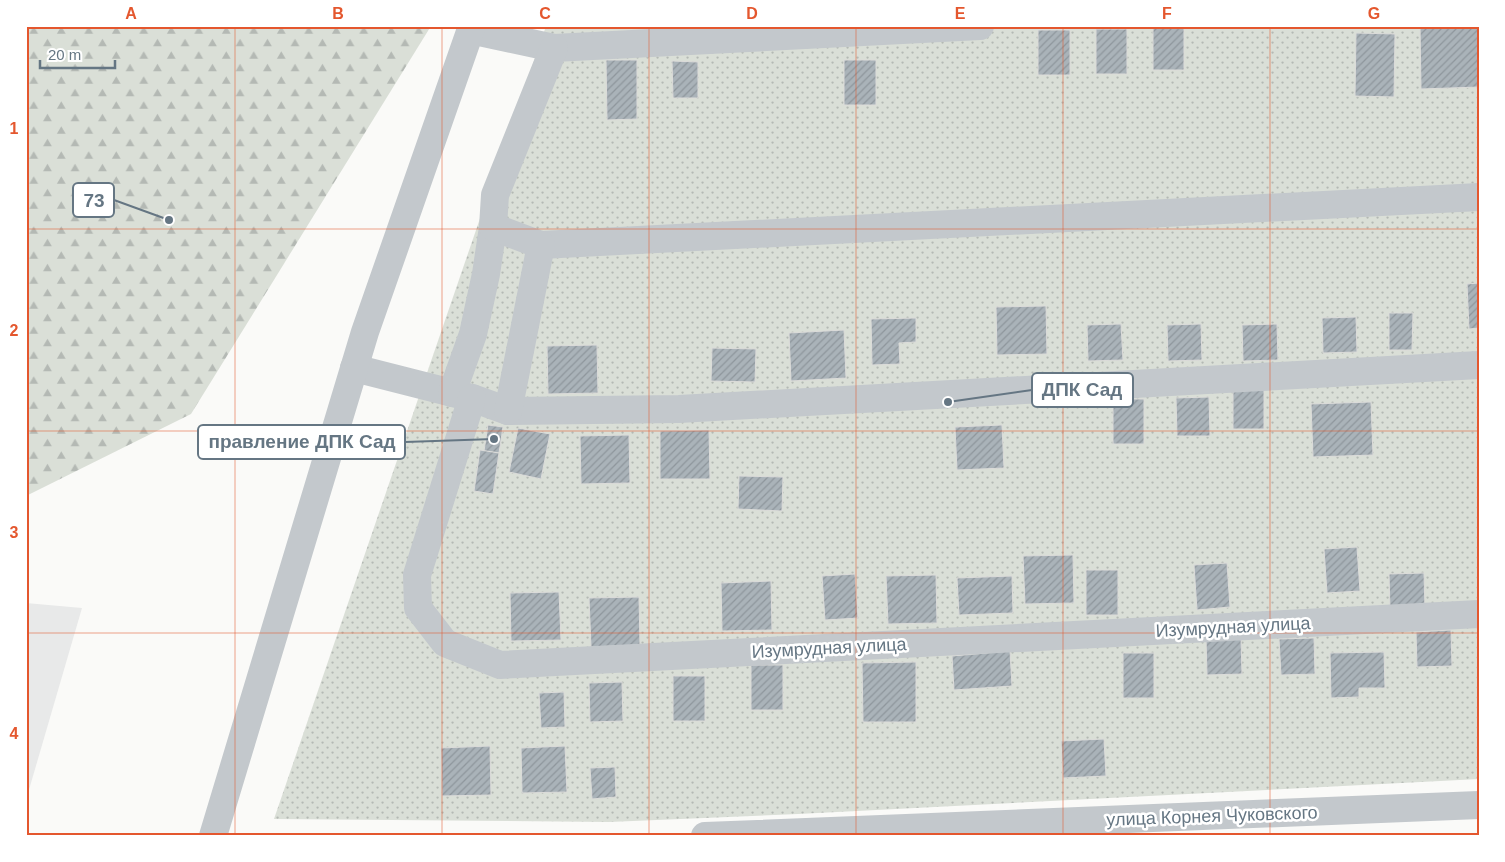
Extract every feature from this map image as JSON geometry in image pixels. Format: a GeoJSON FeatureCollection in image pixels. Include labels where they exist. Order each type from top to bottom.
{"type":"FeatureCollection","features":[{"type":"Feature","properties":{"kind":"street"},"geometry":{"type":"LineString","coordinates":[[212,836],[354,368],[471,28],[554,48],[980,26]]}},
{"type":"Feature","properties":{"kind":"street","name":"Изумрудная улица"},"geometry":{"type":"LineString","coordinates":[[554,48],[495,195],[494,227],[462,396],[416,575],[418,608],[445,643],[500,665],[1479,614]]}},
{"type":"Feature","properties":{"kind":"street"},"geometry":{"type":"LineString","coordinates":[[494,227],[541,245],[1479,197]]}},
{"type":"Feature","properties":{"kind":"street"},"geometry":{"type":"LineString","coordinates":[[508,411],[541,245]]}},
{"type":"Feature","properties":{"kind":"street"},"geometry":{"type":"LineString","coordinates":[[354,368],[462,396],[508,411],[679,409],[1479,365]]}},
{"type":"Feature","properties":{"kind":"street","name":"улица Корнея Чуковского"},"geometry":{"type":"LineString","coordinates":[[705,836],[936,831],[1477,806]]}},
{"type":"Feature","properties":{"kind":"shaded area"},"geometry":{"type":"Polygon","coordinates":[[[26,603],[82,608],[26,800],[26,603]]]}},
{"type":"Feature","properties":{"kind":"green space"},"geometry":{"type":"Polygon","coordinates":[[[26,26],[431,26],[191,414],[26,496],[26,26]]]}},
{"type":"Feature","properties":{"kind":"green space"},"geometry":{"type":"Polygon","coordinates":[[[546,26],[1479,26],[1479,779],[609,822],[274,819],[546,26]]]}},
{"type":"Feature","properties":{"kind":"building"},"geometry":{"type":"Polygon","coordinates":[[[1153,26],[1184,26],[1184,70],[1153,70],[1153,26]]]}},
{"type":"Feature","properties":{"kind":"building"},"geometry":{"type":"Polygon","coordinates":[[[1420,26],[1478,26],[1479,87],[1421,89],[1420,26]]]}},
{"type":"Feature","properties":{"kind":"building"},"geometry":{"type":"Polygon","coordinates":[[[1096,29],[1127,29],[1127,74],[1096,74],[1096,29]]]}},
{"type":"Feature","properties":{"kind":"building"},"geometry":{"type":"Polygon","coordinates":[[[1038,30],[1070,30],[1070,75],[1038,75],[1038,30]]]}},
{"type":"Feature","properties":{"kind":"building"},"geometry":{"type":"Polygon","coordinates":[[[1356,33],[1395,34],[1394,97],[1355,96],[1356,33]]]}},
{"type":"Feature","properties":{"kind":"building"},"geometry":{"type":"Polygon","coordinates":[[[606,60],[637,60],[637,119],[607,120],[606,60]]]}},
{"type":"Feature","properties":{"kind":"building"},"geometry":{"type":"Polygon","coordinates":[[[844,60],[876,60],[876,105],[844,105],[844,60]]]}},
{"type":"Feature","properties":{"kind":"building"},"geometry":{"type":"Polygon","coordinates":[[[672,61],[698,62],[698,98],[673,98],[672,61]]]}},
{"type":"Feature","properties":{"kind":"building"},"geometry":{"type":"Polygon","coordinates":[[[1479,283],[1479,328],[1469,329],[1467,284],[1479,283]]]}},
{"type":"Feature","properties":{"kind":"building"},"geometry":{"type":"Polygon","coordinates":[[[1046,306],[1047,354],[997,355],[996,307],[1046,306]]]}},
{"type":"Feature","properties":{"kind":"building"},"geometry":{"type":"Polygon","coordinates":[[[1389,313],[1413,313],[1412,350],[1389,350],[1389,313]]]}},
{"type":"Feature","properties":{"kind":"building"},"geometry":{"type":"Polygon","coordinates":[[[1356,317],[1357,352],[1323,353],[1322,318],[1356,317]]]}},
{"type":"Feature","properties":{"kind":"building"},"geometry":{"type":"Polygon","coordinates":[[[916,318],[916,342],[899,343],[900,364],[872,365],[871,319],[916,318]]]}},
{"type":"Feature","properties":{"kind":"building"},"geometry":{"type":"Polygon","coordinates":[[[1121,324],[1123,360],[1088,361],[1087,325],[1121,324]]]}},
{"type":"Feature","properties":{"kind":"building"},"geometry":{"type":"Polygon","coordinates":[[[1201,324],[1202,360],[1168,361],[1167,325],[1201,324]]]}},
{"type":"Feature","properties":{"kind":"building"},"geometry":{"type":"Polygon","coordinates":[[[1277,324],[1278,360],[1243,361],[1242,325],[1277,324]]]}},
{"type":"Feature","properties":{"kind":"building"},"geometry":{"type":"Polygon","coordinates":[[[844,330],[846,378],[791,381],[789,333],[844,330]]]}},
{"type":"Feature","properties":{"kind":"building"},"geometry":{"type":"Polygon","coordinates":[[[597,345],[598,393],[548,394],[547,346],[597,345]]]}},
{"type":"Feature","properties":{"kind":"building"},"geometry":{"type":"Polygon","coordinates":[[[712,348],[756,349],[755,382],[711,381],[712,348]]]}},
{"type":"Feature","properties":{"kind":"building"},"geometry":{"type":"Polygon","coordinates":[[[1233,384],[1264,384],[1264,429],[1233,429],[1233,384]]]}},
{"type":"Feature","properties":{"kind":"building"},"geometry":{"type":"Polygon","coordinates":[[[1209,397],[1210,436],[1177,436],[1176,398],[1209,397]]]}},
{"type":"Feature","properties":{"kind":"building"},"geometry":{"type":"Polygon","coordinates":[[[1113,399],[1144,399],[1144,444],[1113,444],[1113,399]]]}},
{"type":"Feature","properties":{"kind":"building"},"geometry":{"type":"Polygon","coordinates":[[[1371,402],[1373,455],[1313,457],[1311,404],[1371,402]]]}},
{"type":"Feature","properties":{"kind":"building"},"geometry":{"type":"Polygon","coordinates":[[[488,425],[503,427],[499,453],[484,451],[488,425]]]}},
{"type":"Feature","properties":{"kind":"building"},"geometry":{"type":"Polygon","coordinates":[[[1002,425],[1004,468],[957,470],[955,427],[1002,425]]]}},
{"type":"Feature","properties":{"kind":"building"},"geometry":{"type":"Polygon","coordinates":[[[518,428],[550,434],[541,479],[509,472],[518,428]]]}},
{"type":"Feature","properties":{"kind":"building"},"geometry":{"type":"Polygon","coordinates":[[[709,430],[710,479],[660,479],[660,431],[709,430]]]}},
{"type":"Feature","properties":{"kind":"building"},"geometry":{"type":"Polygon","coordinates":[[[629,435],[630,483],[581,484],[580,436],[629,435]]]}},
{"type":"Feature","properties":{"kind":"building"},"geometry":{"type":"Polygon","coordinates":[[[480,450],[499,453],[493,494],[474,491],[480,450]]]}},
{"type":"Feature","properties":{"kind":"building"},"geometry":{"type":"Polygon","coordinates":[[[739,476],[783,477],[782,511],[738,509],[739,476]]]}},
{"type":"Feature","properties":{"kind":"building"},"geometry":{"type":"Polygon","coordinates":[[[1357,547],[1360,591],[1327,593],[1324,549],[1357,547]]]}},
{"type":"Feature","properties":{"kind":"building"},"geometry":{"type":"Polygon","coordinates":[[[1073,555],[1074,603],[1025,604],[1023,556],[1073,555]]]}},
{"type":"Feature","properties":{"kind":"building"},"geometry":{"type":"Polygon","coordinates":[[[1227,563],[1230,607],[1197,610],[1194,565],[1227,563]]]}},
{"type":"Feature","properties":{"kind":"building"},"geometry":{"type":"Polygon","coordinates":[[[1086,570],[1118,570],[1118,615],[1086,615],[1086,570]]]}},
{"type":"Feature","properties":{"kind":"building"},"geometry":{"type":"Polygon","coordinates":[[[1424,573],[1425,609],[1390,610],[1389,574],[1424,573]]]}},
{"type":"Feature","properties":{"kind":"building"},"geometry":{"type":"Polygon","coordinates":[[[855,574],[858,618],[825,620],[822,576],[855,574]]]}},
{"type":"Feature","properties":{"kind":"building"},"geometry":{"type":"Polygon","coordinates":[[[936,575],[937,623],[888,624],[886,576],[936,575]]]}},
{"type":"Feature","properties":{"kind":"building"},"geometry":{"type":"Polygon","coordinates":[[[1012,576],[1013,613],[959,615],[957,578],[1012,576]]]}},
{"type":"Feature","properties":{"kind":"building"},"geometry":{"type":"Polygon","coordinates":[[[771,581],[772,630],[722,631],[721,583],[771,581]]]}},
{"type":"Feature","properties":{"kind":"building"},"geometry":{"type":"Polygon","coordinates":[[[559,592],[561,640],[511,641],[510,593],[559,592]]]}},
{"type":"Feature","properties":{"kind":"building"},"geometry":{"type":"Polygon","coordinates":[[[639,597],[640,645],[591,647],[589,598],[639,597]]]}},
{"type":"Feature","properties":{"kind":"building"},"geometry":{"type":"Polygon","coordinates":[[[1451,630],[1452,666],[1417,667],[1416,632],[1451,630]]]}},
{"type":"Feature","properties":{"kind":"building"},"geometry":{"type":"Polygon","coordinates":[[[1241,638],[1242,674],[1207,675],[1206,639],[1241,638]]]}},
{"type":"Feature","properties":{"kind":"building"},"geometry":{"type":"Polygon","coordinates":[[[1314,638],[1315,674],[1281,675],[1279,639],[1314,638]]]}},
{"type":"Feature","properties":{"kind":"building"},"geometry":{"type":"Polygon","coordinates":[[[1010,651],[1012,686],[954,690],[952,656],[1010,651]]]}},
{"type":"Feature","properties":{"kind":"building"},"geometry":{"type":"Polygon","coordinates":[[[1384,652],[1385,688],[1359,688],[1359,697],[1331,698],[1330,653],[1384,652]]]}},
{"type":"Feature","properties":{"kind":"building"},"geometry":{"type":"Polygon","coordinates":[[[1123,653],[1154,653],[1154,698],[1123,698],[1123,653]]]}},
{"type":"Feature","properties":{"kind":"building"},"geometry":{"type":"Polygon","coordinates":[[[916,662],[916,722],[863,722],[862,663],[916,662]]]}},
{"type":"Feature","properties":{"kind":"building"},"geometry":{"type":"Polygon","coordinates":[[[751,665],[783,665],[783,710],[751,710],[751,665]]]}},
{"type":"Feature","properties":{"kind":"building"},"geometry":{"type":"Polygon","coordinates":[[[673,676],[705,676],[705,721],[673,721],[673,676]]]}},
{"type":"Feature","properties":{"kind":"building"},"geometry":{"type":"Polygon","coordinates":[[[622,682],[623,721],[590,722],[589,683],[622,682]]]}},
{"type":"Feature","properties":{"kind":"building"},"geometry":{"type":"Polygon","coordinates":[[[564,692],[565,727],[541,728],[539,693],[564,692]]]}},
{"type":"Feature","properties":{"kind":"building"},"geometry":{"type":"Polygon","coordinates":[[[1104,739],[1106,776],[1063,778],[1061,741],[1104,739]]]}},
{"type":"Feature","properties":{"kind":"building"},"geometry":{"type":"Polygon","coordinates":[[[490,746],[491,795],[442,796],[441,748],[490,746]]]}},
{"type":"Feature","properties":{"kind":"building"},"geometry":{"type":"Polygon","coordinates":[[[565,746],[567,792],[522,793],[521,748],[565,746]]]}},
{"type":"Feature","properties":{"kind":"building"},"geometry":{"type":"Polygon","coordinates":[[[615,767],[616,797],[592,799],[590,768],[615,767]]]}},
{"type":"Feature","properties":{"kind":"place","name":"73"},"geometry":{"type":"Point","coordinates":[169,220]}},
{"type":"Feature","properties":{"kind":"place","name":"ДПК Сад"},"geometry":{"type":"Point","coordinates":[948,402]}},
{"type":"Feature","properties":{"kind":"place","name":"правление ДПК Сад"},"geometry":{"type":"Point","coordinates":[494,439]}}]}
